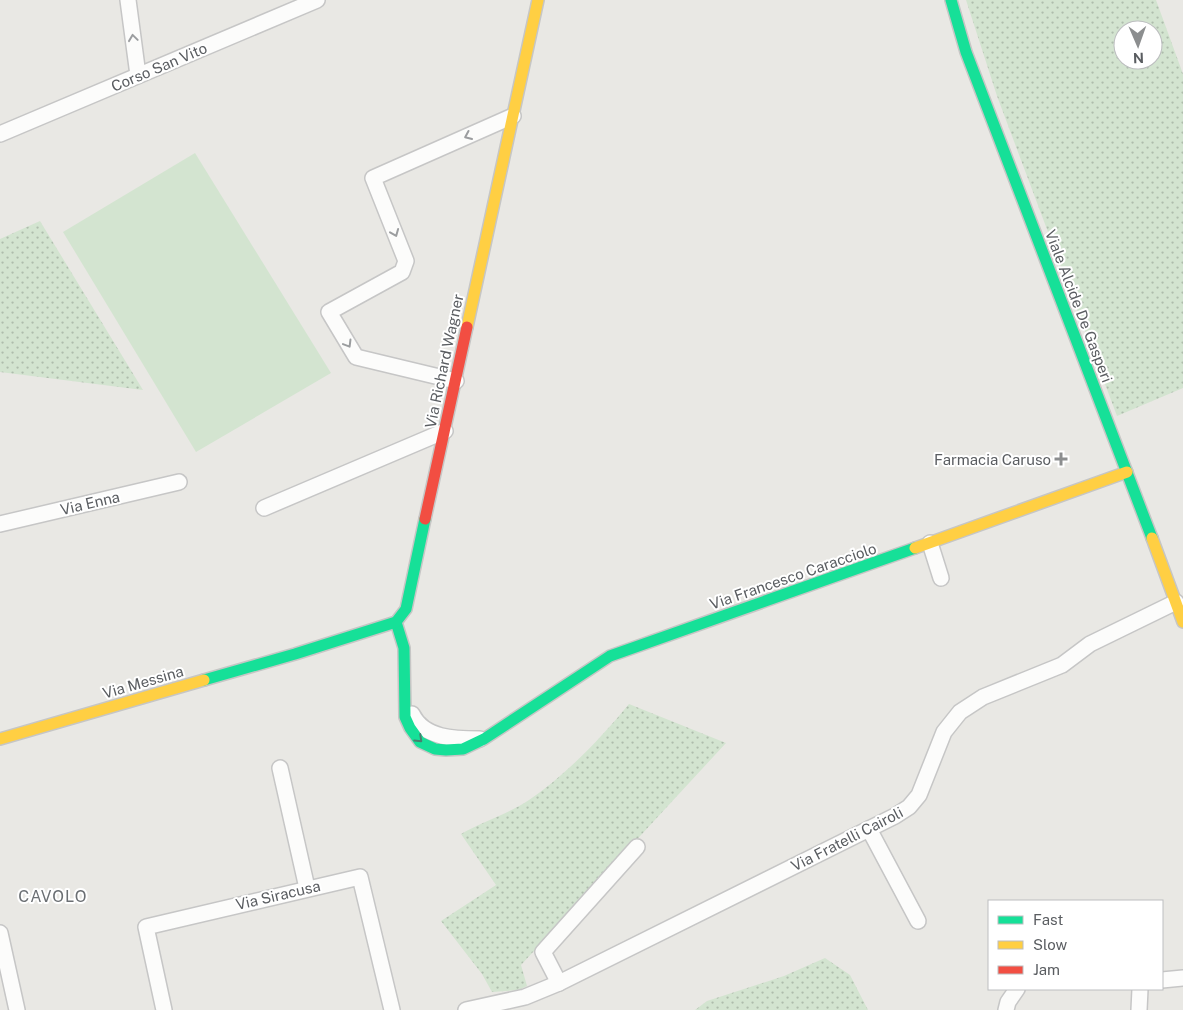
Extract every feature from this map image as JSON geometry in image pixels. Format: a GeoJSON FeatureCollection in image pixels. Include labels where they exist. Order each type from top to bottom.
{"type":"FeatureCollection","features":[{"type":"Feature","properties":{"kind":"street"},"geometry":{"type":"LineString","coordinates":[[128,0],[138,75]]}},
{"type":"Feature","properties":{"kind":"street","name":"Corso San Vito"},"geometry":{"type":"LineString","coordinates":[[0,134],[317,0]]}},
{"type":"Feature","properties":{"kind":"street","name":"Via Richard Wagner"},"geometry":{"type":"LineString","coordinates":[[396,622],[406,609],[538,0]]}},
{"type":"Feature","properties":{"kind":"street","name":"Viale Alcide De Gasperi"},"geometry":{"type":"LineString","coordinates":[[951,0],[966,52],[1183,622]]}},
{"type":"Feature","properties":{"kind":"street"},"geometry":{"type":"LineString","coordinates":[[456,381],[356,357],[329,312],[402,272],[406,261],[373,178],[513,116]]}},
{"type":"Feature","properties":{"kind":"street"},"geometry":{"type":"LineString","coordinates":[[264,508],[445,431]]}},
{"type":"Feature","properties":{"kind":"street","name":"Via Francesco Caracciolo"},"geometry":{"type":"LineString","coordinates":[[484,738],[610,656],[1127,472]]}},
{"type":"Feature","properties":{"kind":"street","name":"Via Enna"},"geometry":{"type":"LineString","coordinates":[[0,524],[179,482]]}},
{"type":"Feature","properties":{"kind":"street"},"geometry":{"type":"LineString","coordinates":[[930,543],[941,578]]}},
{"type":"Feature","properties":{"kind":"street","name":"Via Fratelli Cairoli"},"geometry":{"type":"LineString","coordinates":[[466,1010],[525,997],[559,983],[869,829],[909,807],[919,795],[944,732],[960,712],[983,697],[1062,665],[1090,644],[1176,602]]}},
{"type":"Feature","properties":{"kind":"street"},"geometry":{"type":"LineString","coordinates":[[396,622],[404,648],[404,695],[415,719],[423,729],[438,735],[452,738],[484,738]]}},
{"type":"Feature","properties":{"kind":"street","name":"Via Messina"},"geometry":{"type":"LineString","coordinates":[[0,739],[295,654],[396,622]]}},
{"type":"Feature","properties":{"kind":"street"},"geometry":{"type":"LineString","coordinates":[[280,768],[307,888]]}},
{"type":"Feature","properties":{"kind":"street"},"geometry":{"type":"LineString","coordinates":[[869,829],[918,921]]}},
{"type":"Feature","properties":{"kind":"street"},"geometry":{"type":"LineString","coordinates":[[559,983],[542,952],[637,848]]}},
{"type":"Feature","properties":{"kind":"street","name":"Via Siracusa"},"geometry":{"type":"LineString","coordinates":[[164,1010],[146,927],[360,877],[392,1010]]}},
{"type":"Feature","properties":{"kind":"street"},"geometry":{"type":"LineString","coordinates":[[0,933],[17,1010]]}},
{"type":"Feature","properties":{"kind":"street"},"geometry":{"type":"LineString","coordinates":[[1163,980],[1183,978]]}},
{"type":"Feature","properties":{"kind":"street"},"geometry":{"type":"LineString","coordinates":[[1006,1010],[1008,1002],[1016,990]]}},
{"type":"Feature","properties":{"kind":"street"},"geometry":{"type":"LineString","coordinates":[[1139,1010],[1140,990]]}},
{"type":"Feature","properties":{"kind":"green space"},"geometry":{"type":"Polygon","coordinates":[[[966,0],[1156,0],[1183,74],[1183,388],[1117,416],[997,96],[966,0]]]}},
{"type":"Feature","properties":{"kind":"green space"},"geometry":{"type":"Polygon","coordinates":[[[195,153],[331,373],[196,452],[63,232],[195,153]]]}},
{"type":"Feature","properties":{"kind":"green space"},"geometry":{"type":"Polygon","coordinates":[[[40,221],[143,390],[0,372],[0,239],[40,221]]]}},
{"type":"Feature","properties":{"kind":"green space"},"geometry":{"type":"Polygon","coordinates":[[[629,704],[726,743],[521,965],[527,986],[519,990],[492,992],[482,974],[441,921],[496,885],[461,834],[521,805],[543,790],[607,730],[629,704]]]}},
{"type":"Feature","properties":{"kind":"green space"},"geometry":{"type":"Polygon","coordinates":[[[825,958],[850,975],[868,1010],[695,1010],[707,1001],[784,976],[825,958]]]}},
{"type":"Feature","properties":{"kind":"traffic: fast"},"geometry":{"type":"LineString","coordinates":[[951,0],[966,52],[1152,538]]}},
{"type":"Feature","properties":{"kind":"traffic: fast"},"geometry":{"type":"LineString","coordinates":[[204,680],[396,622],[406,609],[425,519]]}},
{"type":"Feature","properties":{"kind":"traffic: fast"},"geometry":{"type":"LineString","coordinates":[[396,622],[404,648],[405,717],[410,728],[420,742],[435,749],[463,749],[484,739],[610,656],[915,548]]}},
{"type":"Feature","properties":{"kind":"traffic: slow"},"geometry":{"type":"LineString","coordinates":[[467,327],[538,0]]}},
{"type":"Feature","properties":{"kind":"traffic: slow"},"geometry":{"type":"LineString","coordinates":[[915,548],[1127,472]]}},
{"type":"Feature","properties":{"kind":"traffic: slow"},"geometry":{"type":"LineString","coordinates":[[1152,538],[1183,622]]}},
{"type":"Feature","properties":{"kind":"traffic: slow"},"geometry":{"type":"LineString","coordinates":[[0,739],[204,680]]}},
{"type":"Feature","properties":{"kind":"traffic: jam"},"geometry":{"type":"LineString","coordinates":[[425,519],[467,327]]}},
{"type":"Feature","properties":{"kind":"place","name":"Farmacia Caruso"},"geometry":{"type":"Point","coordinates":[1061,459]}},
{"type":"Feature","properties":{"kind":"district","name":"CAVOLO"},"geometry":{"type":"Point","coordinates":[53,896]}}]}
